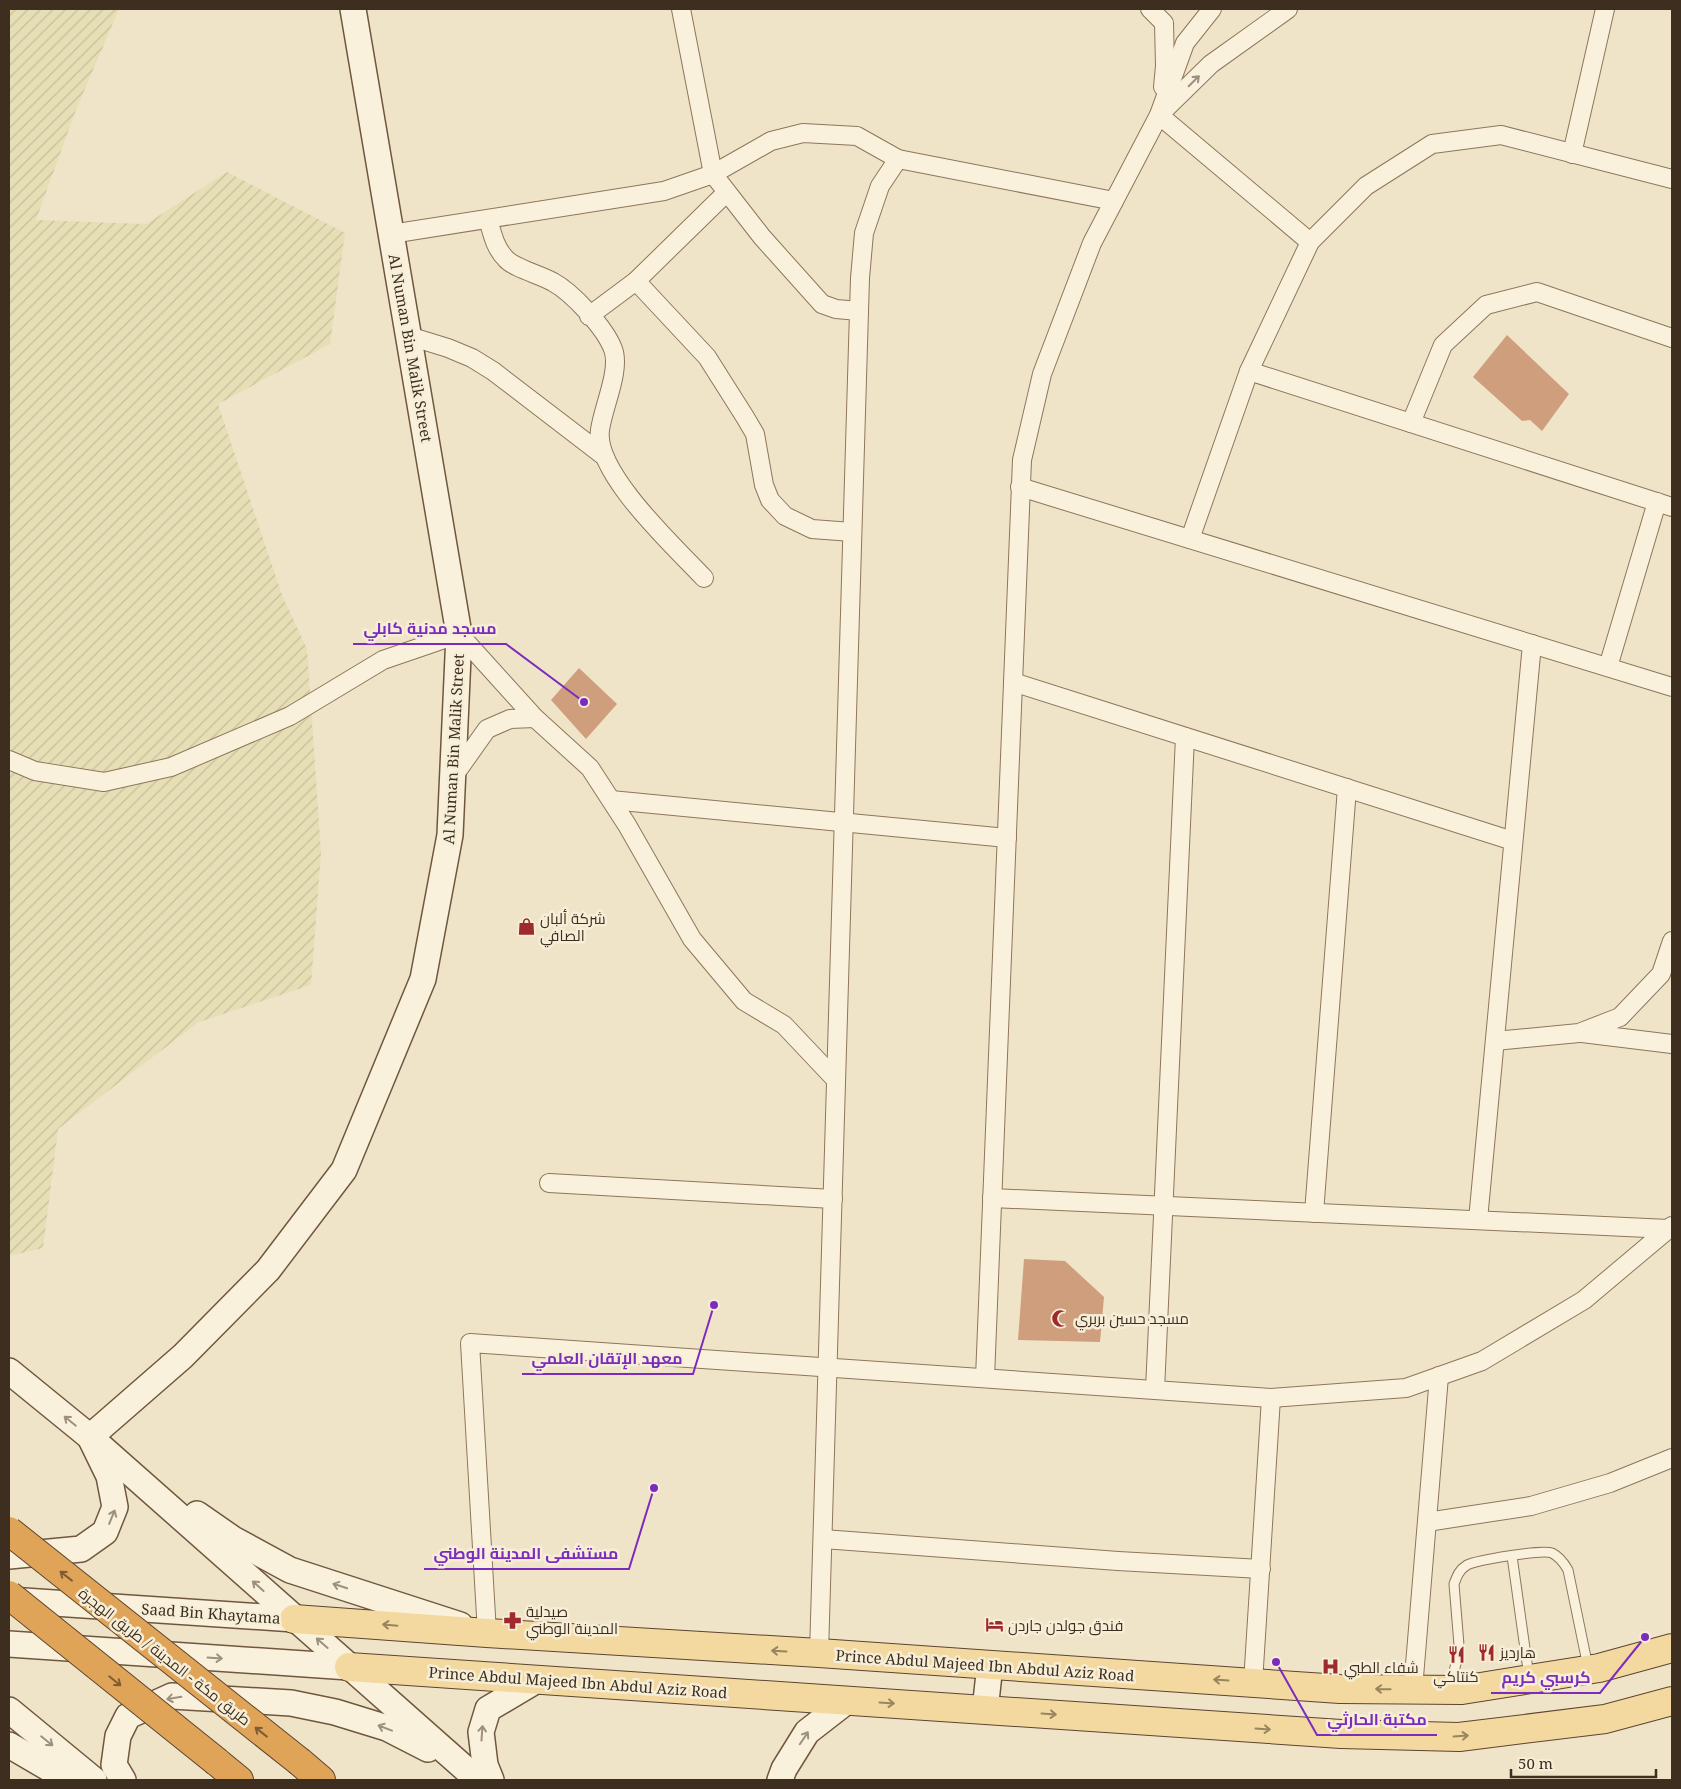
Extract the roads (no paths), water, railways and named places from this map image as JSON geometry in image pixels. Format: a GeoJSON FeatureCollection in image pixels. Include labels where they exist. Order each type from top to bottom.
{"type":"FeatureCollection","features":[{"type":"Feature","properties":{"kind":"highway","name":"طريق مكة - المدينة / طريق الهجرة"},"geometry":{"type":"LineString","coordinates":[[9,1531],[321,1780]]}},
{"type":"Feature","properties":{"kind":"highway"},"geometry":{"type":"LineString","coordinates":[[9,1595],[239,1780]]}},
{"type":"Feature","properties":{"kind":"main road","name":"Al Numan Bin Malik Street"},"geometry":{"type":"LineString","coordinates":[[99,1445],[268,1270],[344,1170],[423,979],[450,835],[459,634],[353,9]]}},
{"type":"Feature","properties":{"kind":"main road"},"geometry":{"type":"LineString","coordinates":[[9,1371],[99,1445],[469,1773]]}},
{"type":"Feature","properties":{"kind":"main road"},"geometry":{"type":"LineString","coordinates":[[9,1556],[81,1549],[106,1532],[116,1507],[99,1445]]}},
{"type":"Feature","properties":{"kind":"main road"},"geometry":{"type":"LineString","coordinates":[[99,1445],[233,1539],[290,1570],[487,1633]]}},
{"type":"Feature","properties":{"kind":"main road","name":"Saad Bin Khaytama"},"geometry":{"type":"LineString","coordinates":[[9,1600],[294,1619]]}},
{"type":"Feature","properties":{"kind":"main road","name":"Prince Abdul Majeed Ibn Abdul Aziz Road"},"geometry":{"type":"LineString","coordinates":[[294,1619],[1340,1688],[1413,1690],[1462,1690],[1529,1680],[1588,1670],[1672,1648]]}},
{"type":"Feature","properties":{"kind":"main road"},"geometry":{"type":"LineString","coordinates":[[9,1644],[349,1667]]}},
{"type":"Feature","properties":{"kind":"main road"},"geometry":{"type":"LineString","coordinates":[[985,1710],[990,1665]]}},
{"type":"Feature","properties":{"kind":"main road","name":"Prince Abdul Majeed Ibn Abdul Aziz Road"},"geometry":{"type":"LineString","coordinates":[[349,1667],[1341,1734],[1459,1737],[1605,1719],[1672,1701]]}},
{"type":"Feature","properties":{"kind":"main road"},"geometry":{"type":"LineString","coordinates":[[491,1780],[485,1765],[481,1732],[488,1709],[537,1680]]}},
{"type":"Feature","properties":{"kind":"main road"},"geometry":{"type":"LineString","coordinates":[[123,1780],[114,1764],[118,1736],[128,1716],[172,1696],[291,1704],[335,1712],[387,1728],[469,1773]]}},
{"type":"Feature","properties":{"kind":"main road"},"geometry":{"type":"LineString","coordinates":[[780,1780],[784,1769],[807,1732],[848,1701]]}},
{"type":"Feature","properties":{"kind":"main road"},"geometry":{"type":"LineString","coordinates":[[9,1710],[94,1780]]}},
{"type":"Feature","properties":{"kind":"main road"},"geometry":{"type":"LineString","coordinates":[[9,1745],[69,1780]]}},
{"type":"Feature","properties":{"kind":"street"},"geometry":{"type":"LineString","coordinates":[[682,9],[713,174],[726,193],[811,294],[822,304],[836,309],[859,311]]}},
{"type":"Feature","properties":{"kind":"street"},"geometry":{"type":"LineString","coordinates":[[1150,9],[1164,23],[1165,66],[1159,115]]}},
{"type":"Feature","properties":{"kind":"street"},"geometry":{"type":"LineString","coordinates":[[985,1378],[1022,460],[1042,374],[1092,243],[1159,115],[1185,43],[1212,9]]}},
{"type":"Feature","properties":{"kind":"street"},"geometry":{"type":"LineString","coordinates":[[1159,115],[1212,64],[1288,9]]}},
{"type":"Feature","properties":{"kind":"street"},"geometry":{"type":"LineString","coordinates":[[1572,154],[1605,9]]}},
{"type":"Feature","properties":{"kind":"street"},"geometry":{"type":"LineString","coordinates":[[1159,115],[1310,242]]}},
{"type":"Feature","properties":{"kind":"street"},"geometry":{"type":"LineString","coordinates":[[391,234],[664,191],[713,174],[771,141],[803,133],[857,136],[898,158],[1114,201]]}},
{"type":"Feature","properties":{"kind":"street"},"geometry":{"type":"LineString","coordinates":[[1190,538],[1249,372],[1310,242],[1366,186],[1432,144],[1501,135],[1672,179]]}},
{"type":"Feature","properties":{"kind":"street"},"geometry":{"type":"LineString","coordinates":[[819,1654],[860,278],[864,233],[880,186],[898,158]]}},
{"type":"Feature","properties":{"kind":"street"},"geometry":{"type":"LineString","coordinates":[[589,316],[636,281],[726,193]]}},
{"type":"Feature","properties":{"kind":"street"},"geometry":{"type":"LineString","coordinates":[[488,218],[497,249],[508,262],[554,283],[578,301],[613,349],[616,365],[600,433],[604,456],[630,499],[704,578]]}},
{"type":"Feature","properties":{"kind":"street"},"geometry":{"type":"LineString","coordinates":[[636,281],[707,357],[746,417],[755,434],[764,486],[770,500],[785,516],[812,529],[852,532]]}},
{"type":"Feature","properties":{"kind":"street"},"geometry":{"type":"LineString","coordinates":[[1411,423],[1443,345],[1486,305],[1537,292],[1672,338]]}},
{"type":"Feature","properties":{"kind":"street"},"geometry":{"type":"LineString","coordinates":[[408,336],[448,348],[472,358],[604,456]]}},
{"type":"Feature","properties":{"kind":"street"},"geometry":{"type":"LineString","coordinates":[[1249,372],[1665,505],[1608,667]]}},
{"type":"Feature","properties":{"kind":"street"},"geometry":{"type":"LineString","coordinates":[[1020,487],[1672,687]]}},
{"type":"Feature","properties":{"kind":"street"},"geometry":{"type":"LineString","coordinates":[[9,760],[35,771],[104,782],[171,767],[290,716],[383,660],[459,634],[535,718],[590,768],[628,826],[692,938],[744,1001],[784,1025],[836,1080]]}},
{"type":"Feature","properties":{"kind":"street"},"geometry":{"type":"LineString","coordinates":[[1478,1220],[1532,644]]}},
{"type":"Feature","properties":{"kind":"street"},"geometry":{"type":"LineString","coordinates":[[1013,682],[1513,841]]}},
{"type":"Feature","properties":{"kind":"street"},"geometry":{"type":"LineString","coordinates":[[452,778],[487,729],[510,719],[535,718]]}},
{"type":"Feature","properties":{"kind":"street"},"geometry":{"type":"LineString","coordinates":[[1155,1390],[1186,737]]}},
{"type":"Feature","properties":{"kind":"street"},"geometry":{"type":"LineString","coordinates":[[1314,1213],[1347,788]]}},
{"type":"Feature","properties":{"kind":"street"},"geometry":{"type":"LineString","coordinates":[[610,800],[1006,838]]}},
{"type":"Feature","properties":{"kind":"street"},"geometry":{"type":"LineString","coordinates":[[1579,1033],[1620,1017],[1661,974],[1672,942]]}},
{"type":"Feature","properties":{"kind":"street"},"geometry":{"type":"LineString","coordinates":[[1495,1041],[1579,1033],[1672,1044]]}},
{"type":"Feature","properties":{"kind":"street"},"geometry":{"type":"LineString","coordinates":[[549,1182],[832,1200]]}},
{"type":"Feature","properties":{"kind":"street"},"geometry":{"type":"LineString","coordinates":[[992,1198],[1670,1228]]}},
{"type":"Feature","properties":{"kind":"street"},"geometry":{"type":"LineString","coordinates":[[487,1633],[470,1343],[1271,1398],[1406,1388],[1482,1361],[1584,1300],[1670,1228]]}},
{"type":"Feature","properties":{"kind":"street"},"geometry":{"type":"LineString","coordinates":[[1413,1690],[1439,1376]]}},
{"type":"Feature","properties":{"kind":"street"},"geometry":{"type":"LineString","coordinates":[[1253,1682],[1271,1398]]}},
{"type":"Feature","properties":{"kind":"street"},"geometry":{"type":"LineString","coordinates":[[1427,1522],[1531,1506],[1610,1483],[1672,1458]]}},
{"type":"Feature","properties":{"kind":"street"},"geometry":{"type":"LineString","coordinates":[[823,1539],[1118,1561],[1260,1569]]}},
{"type":"Feature","properties":{"kind":"lane"},"geometry":{"type":"LineString","coordinates":[[1449,1690],[1458,1656],[1454,1584],[1458,1573],[1465,1566],[1476,1562],[1512,1556],[1551,1552],[1561,1559],[1568,1570],[1588,1670]]}},
{"type":"Feature","properties":{"kind":"lane"},"geometry":{"type":"LineString","coordinates":[[1512,1556],[1529,1680]]}},
{"type":"Feature","properties":{"kind":"place","name":"مسجد مدنية كابلي"},"geometry":{"type":"Point","coordinates":[584,702]}},
{"type":"Feature","properties":{"kind":"place","name":"شركة ألبان الصافي"},"geometry":{"type":"Point","coordinates":[526,927]}},
{"type":"Feature","properties":{"kind":"place","name":"معهد الإتقان العلمي"},"geometry":{"type":"Point","coordinates":[714,1305]}},
{"type":"Feature","properties":{"kind":"place","name":"مسجد حسين بربري"},"geometry":{"type":"Point","coordinates":[1061,1318]}},
{"type":"Feature","properties":{"kind":"place","name":"مستشفى المدينة الوطني"},"geometry":{"type":"Point","coordinates":[654,1488]}},
{"type":"Feature","properties":{"kind":"place","name":"صيدلية المدينة الوطني"},"geometry":{"type":"Point","coordinates":[512,1620]}},
{"type":"Feature","properties":{"kind":"place","name":"فندق جولدن جاردن"},"geometry":{"type":"Point","coordinates":[994,1625]}},
{"type":"Feature","properties":{"kind":"place","name":"كرسبي كريم"},"geometry":{"type":"Point","coordinates":[1645,1637]}},
{"type":"Feature","properties":{"kind":"place","name":"هارديز"},"geometry":{"type":"Point","coordinates":[1486,1652]}},
{"type":"Feature","properties":{"kind":"place","name":"كنتاكي"},"geometry":{"type":"Point","coordinates":[1456,1655]}},
{"type":"Feature","properties":{"kind":"place","name":"مكتبة الحارثي"},"geometry":{"type":"Point","coordinates":[1276,1662]}},
{"type":"Feature","properties":{"kind":"place","name":"شفاء الطبي"},"geometry":{"type":"Point","coordinates":[1330,1667]}}]}
